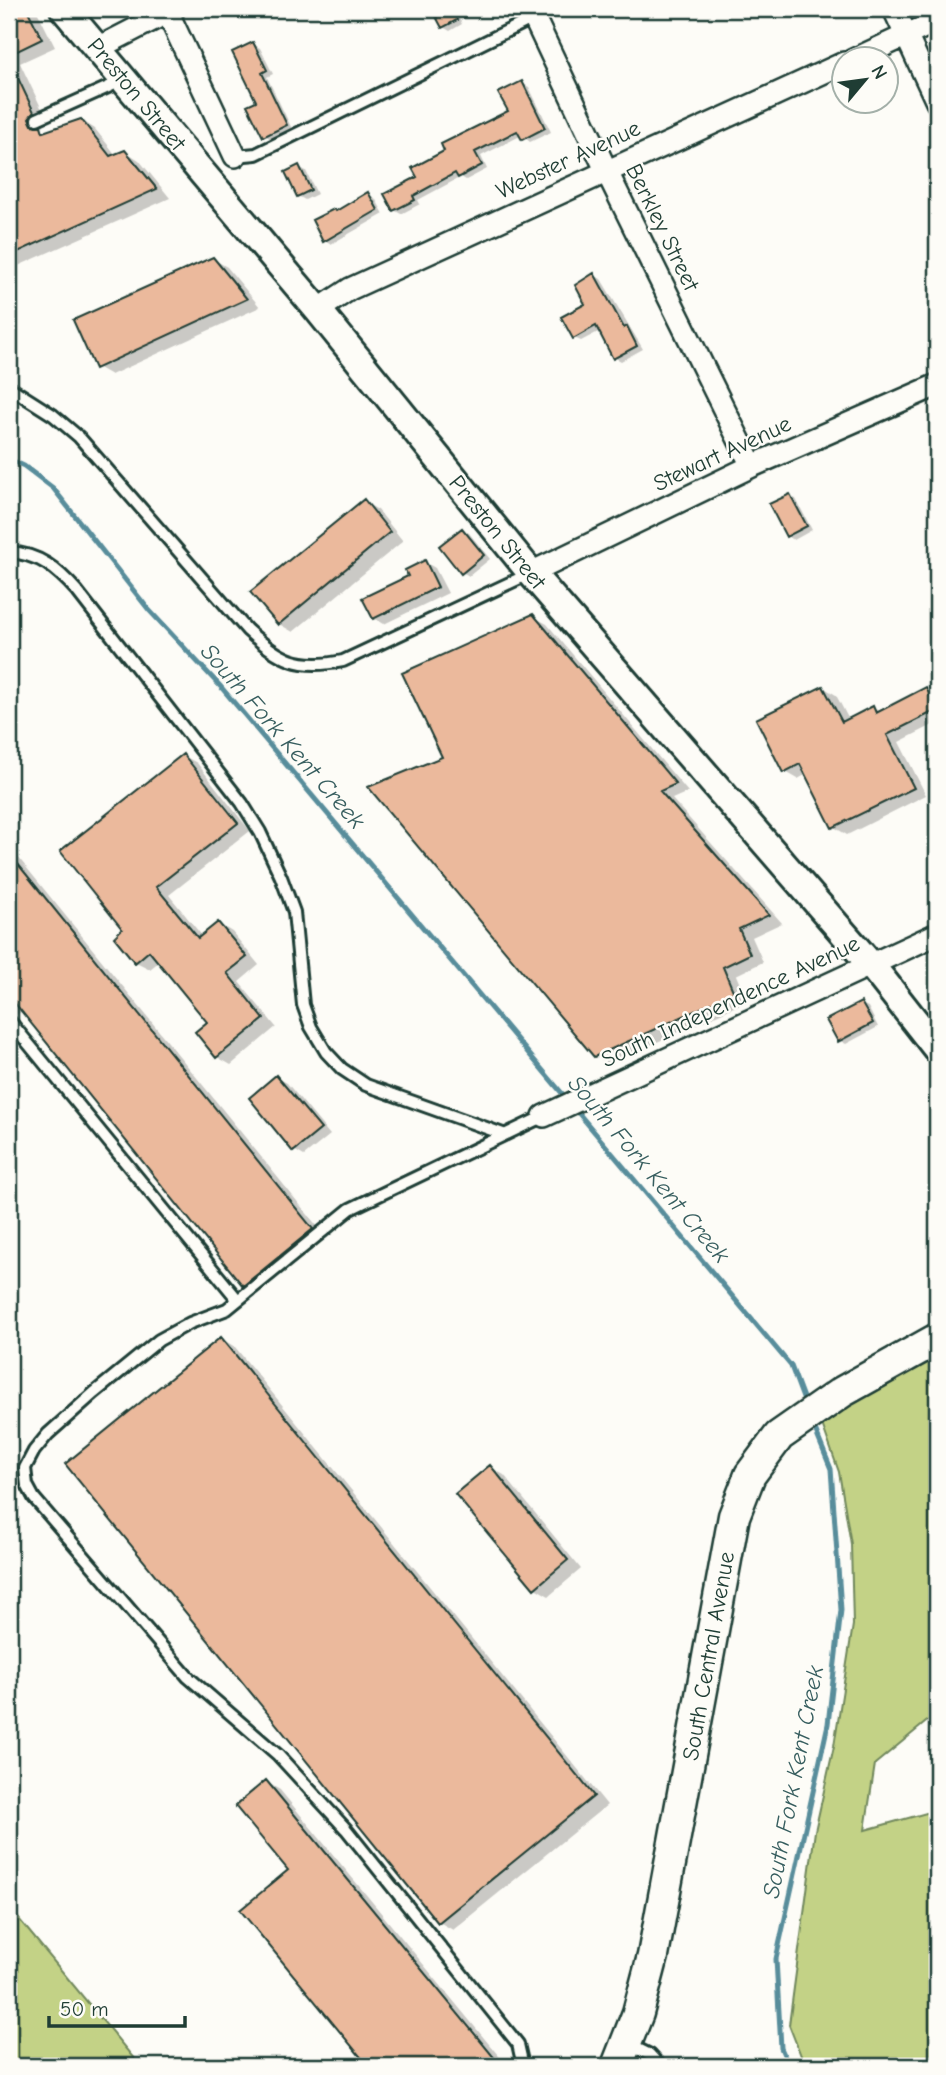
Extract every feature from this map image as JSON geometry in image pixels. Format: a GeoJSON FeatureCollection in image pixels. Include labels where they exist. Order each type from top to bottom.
{"type":"FeatureCollection","features":[{"type":"Feature","properties":{"kind":"main road","name":"South Central Avenue"},"geometry":{"type":"LineString","coordinates":[[622,2055],[638,2013],[653,1956],[734,1516],[750,1475],[779,1436],[842,1392],[937,1339]]}},
{"type":"Feature","properties":{"kind":"street","name":"Preston Street"},"geometry":{"type":"LineString","coordinates":[[64,9],[318,310],[531,573],[871,965],[937,1049]]}},
{"type":"Feature","properties":{"kind":"street"},"geometry":{"type":"LineString","coordinates":[[894,9],[937,102]]}},
{"type":"Feature","properties":{"kind":"street"},"geometry":{"type":"LineString","coordinates":[[98,48],[169,10],[235,156]]}},
{"type":"Feature","properties":{"kind":"street","name":"Berkley Street"},"geometry":{"type":"LineString","coordinates":[[538,11],[606,170],[752,466]]}},
{"type":"Feature","properties":{"kind":"street"},"geometry":{"type":"LineString","coordinates":[[884,46],[937,20]]}},
{"type":"Feature","properties":{"kind":"street","name":"Webster Avenue"},"geometry":{"type":"LineString","coordinates":[[318,310],[350,289],[830,70]]}},
{"type":"Feature","properties":{"kind":"street","name":"Stewart Avenue"},"geometry":{"type":"LineString","coordinates":[[531,573],[752,466],[937,385]]}},
{"type":"Feature","properties":{"kind":"street","name":"South Independence Avenue"},"geometry":{"type":"LineString","coordinates":[[544,1116],[937,934]]}},
{"type":"Feature","properties":{"kind":"lane"},"geometry":{"type":"LineString","coordinates":[[235,156],[256,154],[538,11]]}},
{"type":"Feature","properties":{"kind":"lane"},"geometry":{"type":"LineString","coordinates":[[37,119],[125,80]]}},
{"type":"Feature","properties":{"kind":"lane"},"geometry":{"type":"LineString","coordinates":[[9,387],[53,415],[79,437],[247,631],[268,650],[290,661],[317,666],[343,661],[531,573]]}},
{"type":"Feature","properties":{"kind":"lane"},"geometry":{"type":"LineString","coordinates":[[9,552],[32,555],[64,577],[242,803],[265,843],[294,912],[303,1005],[311,1027],[326,1052],[342,1069],[366,1085],[503,1135]]}},
{"type":"Feature","properties":{"kind":"lane"},"geometry":{"type":"LineString","coordinates":[[9,1020],[238,1300]]}},
{"type":"Feature","properties":{"kind":"lane"},"geometry":{"type":"LineString","coordinates":[[523,2066],[518,2044],[346,1829],[278,1755],[188,1677],[34,1498],[26,1485],[25,1468],[48,1434],[94,1392],[159,1340],[190,1323],[227,1308],[350,1209],[544,1116]]}},
{"type":"Feature","properties":{"kind":"lane"},"geometry":{"type":"LineString","coordinates":[[622,2055],[650,2056],[660,2066]]}},
{"type":"Feature","properties":{"kind":"green space"},"geometry":{"type":"Polygon","coordinates":[[[937,1358],[937,1628],[931,1641],[937,1663],[937,1713],[875,1764],[865,1830],[937,1810],[937,2066],[805,2066],[789,2025],[815,1831],[834,1746],[853,1625],[851,1544],[839,1472],[822,1424],[860,1398],[937,1358]]]}},
{"type":"Feature","properties":{"kind":"green space"},"geometry":{"type":"Polygon","coordinates":[[[9,1907],[140,2066],[9,2066],[9,1907]]]}},
{"type":"Feature","properties":{"kind":"building"},"geometry":{"type":"Polygon","coordinates":[[[9,9],[27,9],[42,39],[9,55],[9,9]]]}},
{"type":"Feature","properties":{"kind":"building"},"geometry":{"type":"Polygon","coordinates":[[[432,9],[451,9],[457,20],[442,28],[432,9]]]}},
{"type":"Feature","properties":{"kind":"building"},"geometry":{"type":"Polygon","coordinates":[[[253,42],[267,70],[262,73],[287,125],[263,137],[247,105],[256,101],[232,52],[253,42]]]}},
{"type":"Feature","properties":{"kind":"building"},"geometry":{"type":"Polygon","coordinates":[[[9,59],[34,112],[29,118],[32,125],[41,126],[43,132],[81,119],[110,156],[125,150],[157,189],[9,256],[9,59]]]}},
{"type":"Feature","properties":{"kind":"building"},"geometry":{"type":"Polygon","coordinates":[[[522,81],[545,128],[522,140],[517,131],[475,152],[482,165],[458,178],[455,173],[413,196],[415,200],[393,211],[384,194],[417,177],[412,168],[444,151],[441,144],[508,111],[498,93],[522,81]]]}},
{"type":"Feature","properties":{"kind":"building"},"geometry":{"type":"Polygon","coordinates":[[[299,165],[311,190],[297,197],[285,172],[299,165]]]}},
{"type":"Feature","properties":{"kind":"building"},"geometry":{"type":"Polygon","coordinates":[[[368,192],[378,210],[323,242],[312,220],[334,209],[336,211],[368,192]]]}},
{"type":"Feature","properties":{"kind":"building"},"geometry":{"type":"Polygon","coordinates":[[[213,257],[247,299],[95,369],[73,320],[213,257]]]}},
{"type":"Feature","properties":{"kind":"building"},"geometry":{"type":"Polygon","coordinates":[[[594,273],[637,346],[613,359],[596,326],[573,339],[561,317],[585,304],[575,285],[594,273]]]}},
{"type":"Feature","properties":{"kind":"building"},"geometry":{"type":"Polygon","coordinates":[[[790,494],[807,526],[786,537],[769,504],[790,494]]]}},
{"type":"Feature","properties":{"kind":"building"},"geometry":{"type":"Polygon","coordinates":[[[364,499],[390,532],[278,625],[250,592],[364,499]]]}},
{"type":"Feature","properties":{"kind":"building"},"geometry":{"type":"Polygon","coordinates":[[[462,528],[484,555],[461,574],[439,546],[462,528]]]}},
{"type":"Feature","properties":{"kind":"building"},"geometry":{"type":"Polygon","coordinates":[[[425,560],[438,587],[373,619],[362,598],[408,576],[405,570],[425,560]]]}},
{"type":"Feature","properties":{"kind":"building"},"geometry":{"type":"Polygon","coordinates":[[[533,614],[676,784],[660,791],[769,915],[739,929],[750,954],[723,967],[734,993],[594,1057],[368,787],[442,757],[402,673],[533,614]]]}},
{"type":"Feature","properties":{"kind":"building"},"geometry":{"type":"Polygon","coordinates":[[[823,686],[842,722],[873,706],[876,713],[926,687],[937,710],[887,735],[914,788],[832,828],[800,764],[783,773],[756,719],[823,686]]]}},
{"type":"Feature","properties":{"kind":"building"},"geometry":{"type":"Polygon","coordinates":[[[183,754],[238,823],[156,887],[198,938],[218,922],[247,957],[227,973],[264,1019],[216,1058],[195,1032],[207,1022],[149,951],[135,963],[114,937],[122,929],[60,851],[183,754]]]}},
{"type":"Feature","properties":{"kind":"building"},"geometry":{"type":"Polygon","coordinates":[[[9,853],[313,1229],[243,1286],[9,996],[9,853]]]}},
{"type":"Feature","properties":{"kind":"building"},"geometry":{"type":"Polygon","coordinates":[[[861,1002],[873,1023],[838,1042],[826,1020],[861,1002]]]}},
{"type":"Feature","properties":{"kind":"building"},"geometry":{"type":"Polygon","coordinates":[[[276,1075],[321,1129],[293,1152],[249,1098],[276,1075]]]}},
{"type":"Feature","properties":{"kind":"building"},"geometry":{"type":"Polygon","coordinates":[[[221,1337],[594,1796],[438,1923],[65,1464],[221,1337]]]}},
{"type":"Feature","properties":{"kind":"building"},"geometry":{"type":"Polygon","coordinates":[[[490,1465],[568,1560],[534,1589],[455,1494],[490,1465]]]}},
{"type":"Feature","properties":{"kind":"building"},"geometry":{"type":"Polygon","coordinates":[[[266,1780],[501,2066],[368,2066],[240,1910],[288,1870],[235,1806],[266,1780]]]}},
{"type":"Feature","properties":{"kind":"waterway","name":"South Fork Kent Creek"},"geometry":{"type":"LineString","coordinates":[[9,459],[24,466],[53,488],[149,610],[221,687],[566,1098]]}},
{"type":"Feature","properties":{"kind":"waterway","name":"South Fork Kent Creek"},"geometry":{"type":"LineString","coordinates":[[575,1109],[791,1366],[806,1406]]}},
{"type":"Feature","properties":{"kind":"waterway","name":"South Fork Kent Creek"},"geometry":{"type":"LineString","coordinates":[[789,2066],[781,2048],[776,1959],[828,1724],[841,1610],[831,1469],[813,1425]]}}]}
